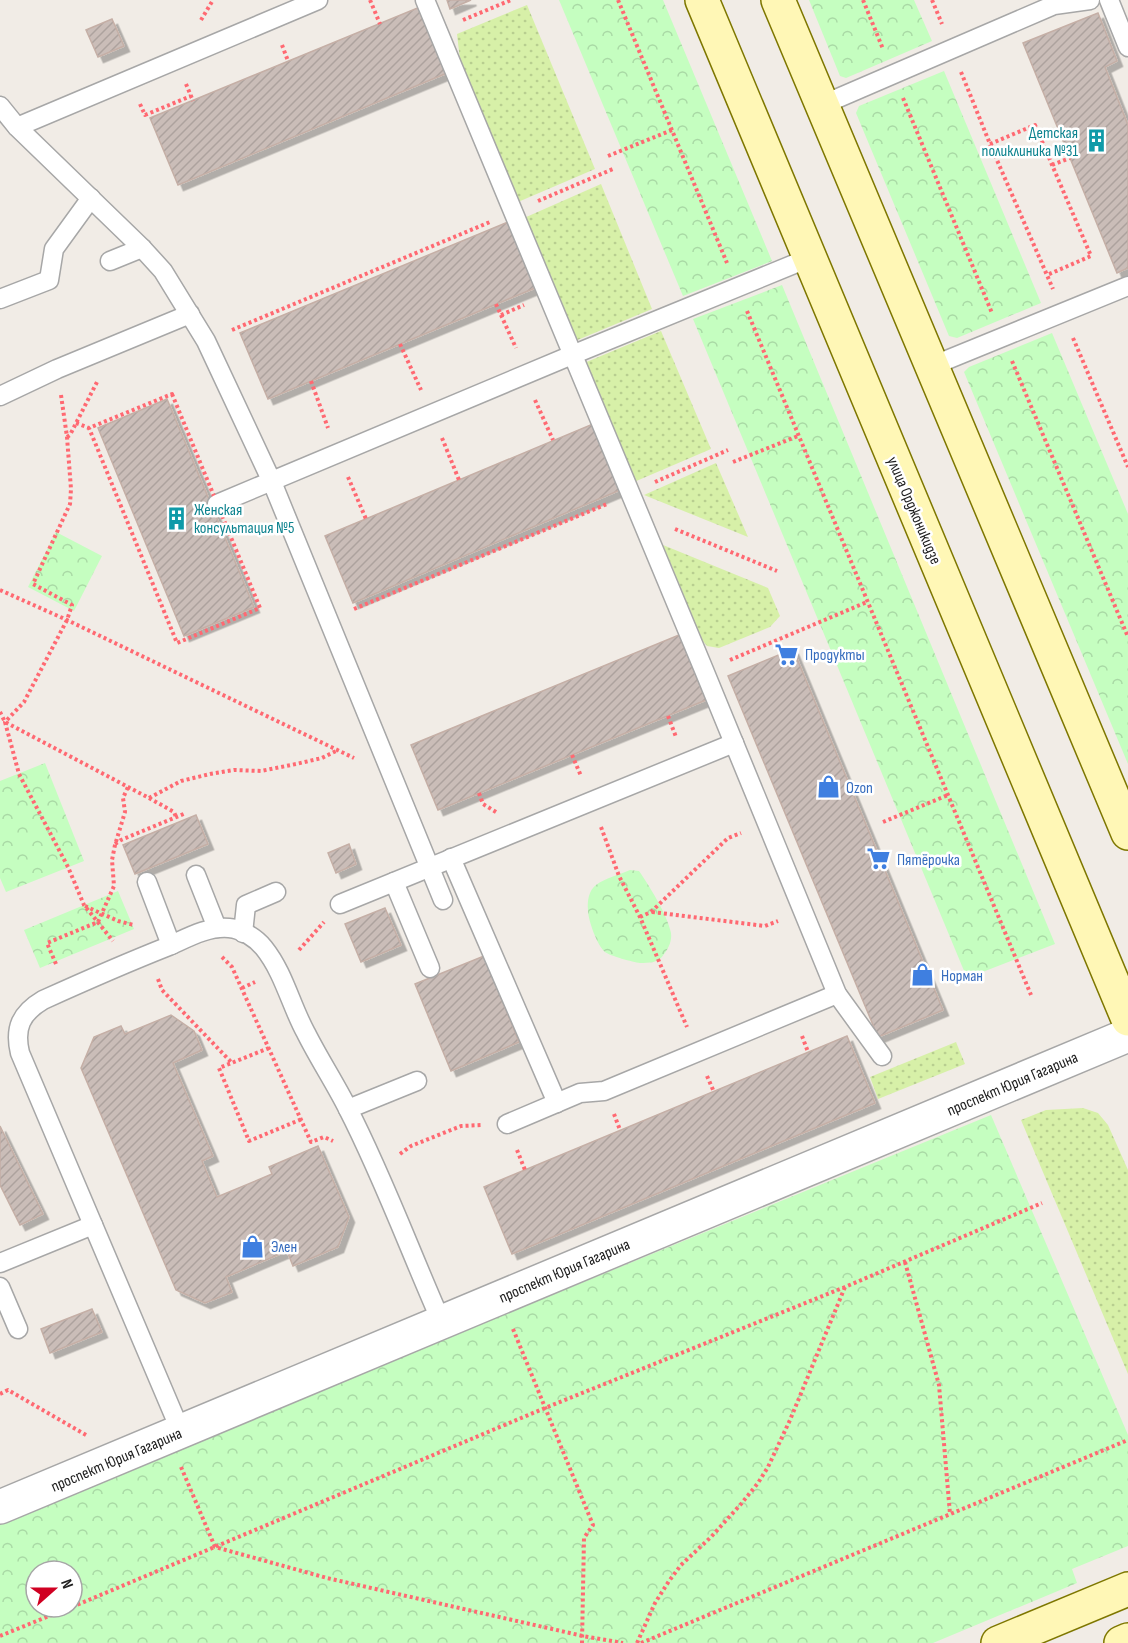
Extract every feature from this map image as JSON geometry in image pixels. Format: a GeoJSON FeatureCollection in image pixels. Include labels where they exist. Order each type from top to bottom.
{"type":"FeatureCollection","features":[{"type":"Feature","properties":{"kind":"main road","name":"улица Орджоникидзе"},"geometry":{"type":"LineString","coordinates":[[702,0],[1128,1019]]}},
{"type":"Feature","properties":{"kind":"main road"},"geometry":{"type":"LineString","coordinates":[[778,0],[1128,833]]}},
{"type":"Feature","properties":{"kind":"main road"},"geometry":{"type":"LineString","coordinates":[[998,1643],[1128,1589]]}},
{"type":"Feature","properties":{"kind":"main road"},"geometry":{"type":"LineString","coordinates":[[1121,1643],[1128,1640]]}},
{"type":"Feature","properties":{"kind":"street","name":"проспект Юрия Гагарина"},"geometry":{"type":"LineString","coordinates":[[0,1507],[1128,1035]]}},
{"type":"Feature","properties":{"kind":"lane"},"geometry":{"type":"LineString","coordinates":[[17,127],[318,0]]}},
{"type":"Feature","properties":{"kind":"lane"},"geometry":{"type":"LineString","coordinates":[[425,0],[837,994],[882,1056]]}},
{"type":"Feature","properties":{"kind":"lane"},"geometry":{"type":"LineString","coordinates":[[822,105],[1055,2],[1090,0]]}},
{"type":"Feature","properties":{"kind":"lane"},"geometry":{"type":"LineString","coordinates":[[1109,0],[1128,47]]}},
{"type":"Feature","properties":{"kind":"lane"},"geometry":{"type":"LineString","coordinates":[[0,106],[17,127],[163,271],[206,341],[272,482],[442,900]]}},
{"type":"Feature","properties":{"kind":"lane"},"geometry":{"type":"LineString","coordinates":[[0,299],[49,280],[54,249],[91,198]]}},
{"type":"Feature","properties":{"kind":"lane"},"geometry":{"type":"LineString","coordinates":[[110,261],[142,248]]}},
{"type":"Feature","properties":{"kind":"lane"},"geometry":{"type":"LineString","coordinates":[[217,504],[809,258]]}},
{"type":"Feature","properties":{"kind":"lane"},"geometry":{"type":"LineString","coordinates":[[932,366],[1128,286]]}},
{"type":"Feature","properties":{"kind":"lane"},"geometry":{"type":"LineString","coordinates":[[0,396],[57,369],[190,314]]}},
{"type":"Feature","properties":{"kind":"lane"},"geometry":{"type":"LineString","coordinates":[[340,904],[734,743]]}},
{"type":"Feature","properties":{"kind":"lane"},"geometry":{"type":"LineString","coordinates":[[451,858],[557,1103]]}},
{"type":"Feature","properties":{"kind":"lane"},"geometry":{"type":"LineString","coordinates":[[196,875],[217,928]]}},
{"type":"Feature","properties":{"kind":"lane"},"geometry":{"type":"LineString","coordinates":[[147,882],[171,945]]}},
{"type":"Feature","properties":{"kind":"lane"},"geometry":{"type":"LineString","coordinates":[[394,882],[430,968]]}},
{"type":"Feature","properties":{"kind":"lane"},"geometry":{"type":"LineString","coordinates":[[243,933],[246,905],[276,892]]}},
{"type":"Feature","properties":{"kind":"lane"},"geometry":{"type":"LineString","coordinates":[[175,1434],[93,1224],[20,1053],[17,1041],[18,1028],[32,1006],[123,964],[217,928],[231,928],[255,938],[264,948],[279,972],[304,1031],[348,1109],[379,1175],[441,1321]]}},
{"type":"Feature","properties":{"kind":"lane"},"geometry":{"type":"LineString","coordinates":[[507,1124],[580,1093],[604,1091],[837,994]]}},
{"type":"Feature","properties":{"kind":"lane"},"geometry":{"type":"LineString","coordinates":[[348,1109],[417,1081]]}},
{"type":"Feature","properties":{"kind":"lane"},"geometry":{"type":"LineString","coordinates":[[0,1263],[93,1224]]}},
{"type":"Feature","properties":{"kind":"lane"},"geometry":{"type":"LineString","coordinates":[[0,1287],[18,1329]]}},
{"type":"Feature","properties":{"kind":"path"},"geometry":{"type":"LineString","coordinates":[[370,0],[380,24]]}},
{"type":"Feature","properties":{"kind":"path"},"geometry":{"type":"LineString","coordinates":[[437,30],[511,0]]}},
{"type":"Feature","properties":{"kind":"path"},"geometry":{"type":"LineString","coordinates":[[618,0],[1031,995]]}},
{"type":"Feature","properties":{"kind":"path"},"geometry":{"type":"LineString","coordinates":[[932,0],[990,144],[1128,467]]}},
{"type":"Feature","properties":{"kind":"path"},"geometry":{"type":"LineString","coordinates":[[130,80],[145,115],[191,96]]}},
{"type":"Feature","properties":{"kind":"path"},"geometry":{"type":"LineString","coordinates":[[990,144],[1035,126],[1052,165],[1091,256],[1047,275]]}},
{"type":"Feature","properties":{"kind":"path"},"geometry":{"type":"LineString","coordinates":[[608,156],[672,130]]}},
{"type":"Feature","properties":{"kind":"path"},"geometry":{"type":"LineString","coordinates":[[1052,165],[1070,158]]}},
{"type":"Feature","properties":{"kind":"path"},"geometry":{"type":"LineString","coordinates":[[206,341],[613,169]]}},
{"type":"Feature","properties":{"kind":"path"},"geometry":{"type":"LineString","coordinates":[[496,304],[528,374],[528,385],[553,440]]}},
{"type":"Feature","properties":{"kind":"path"},"geometry":{"type":"LineString","coordinates":[[67,437],[102,373],[104,350]]}},
{"type":"Feature","properties":{"kind":"path"},"geometry":{"type":"LineString","coordinates":[[5,722],[24,702],[67,621],[72,605],[33,584],[70,504],[67,437],[57,369]]}},
{"type":"Feature","properties":{"kind":"path"},"geometry":{"type":"LineString","coordinates":[[76,423],[89,428],[172,394],[260,608],[177,643],[89,428]]}},
{"type":"Feature","properties":{"kind":"path"},"geometry":{"type":"LineString","coordinates":[[733,462],[798,436]]}},
{"type":"Feature","properties":{"kind":"path"},"geometry":{"type":"LineString","coordinates":[[328,620],[728,450]]}},
{"type":"Feature","properties":{"kind":"path"},"geometry":{"type":"LineString","coordinates":[[639,514],[777,571]]}},
{"type":"Feature","properties":{"kind":"path"},"geometry":{"type":"LineString","coordinates":[[0,590],[391,776]]}},
{"type":"Feature","properties":{"kind":"path"},"geometry":{"type":"LineString","coordinates":[[704,670],[867,602]]}},
{"type":"Feature","properties":{"kind":"path"},"geometry":{"type":"LineString","coordinates":[[0,712],[5,722],[19,774],[68,867],[84,905],[111,938],[130,981],[154,970],[162,990],[232,1063]]}},
{"type":"Feature","properties":{"kind":"path"},"geometry":{"type":"LineString","coordinates":[[5,722],[149,798],[174,812],[176,817]]}},
{"type":"Feature","properties":{"kind":"path"},"geometry":{"type":"LineString","coordinates":[[149,798],[181,781],[200,776],[234,770],[261,771],[296,765],[322,758],[337,750]]}},
{"type":"Feature","properties":{"kind":"path"},"geometry":{"type":"LineString","coordinates":[[66,989],[47,943],[98,922],[114,886],[112,860],[125,812],[123,798],[128,787]]}},
{"type":"Feature","properties":{"kind":"path"},"geometry":{"type":"LineString","coordinates":[[883,822],[948,795]]}},
{"type":"Feature","properties":{"kind":"path"},"geometry":{"type":"LineString","coordinates":[[591,801],[619,876],[640,917],[697,1052]]}},
{"type":"Feature","properties":{"kind":"path"},"geometry":{"type":"LineString","coordinates":[[115,845],[121,840],[186,813]]}},
{"type":"Feature","properties":{"kind":"path"},"geometry":{"type":"LineString","coordinates":[[640,917],[651,912],[728,838],[767,823]]}},
{"type":"Feature","properties":{"kind":"path"},"geometry":{"type":"LineString","coordinates":[[84,905],[118,921],[142,927],[171,945]]}},
{"type":"Feature","properties":{"kind":"path"},"geometry":{"type":"LineString","coordinates":[[651,912],[765,926],[803,911]]}},
{"type":"Feature","properties":{"kind":"path"},"geometry":{"type":"LineString","coordinates":[[214,954],[224,958],[232,967],[311,1142],[324,1137],[340,1144]]}},
{"type":"Feature","properties":{"kind":"path"},"geometry":{"type":"LineString","coordinates":[[269,1048],[219,1068],[249,1141],[302,1119]]}},
{"type":"Feature","properties":{"kind":"path"},"geometry":{"type":"LineString","coordinates":[[397,1160],[401,1152],[411,1146],[461,1126],[507,1124]]}},
{"type":"Feature","properties":{"kind":"path"},"geometry":{"type":"LineString","coordinates":[[84,1602],[545,1408],[845,1287],[1042,1203]]}},
{"type":"Feature","properties":{"kind":"path"},"geometry":{"type":"LineString","coordinates":[[905,1262],[939,1385],[950,1514]]}},
{"type":"Feature","properties":{"kind":"path"},"geometry":{"type":"LineString","coordinates":[[639,1643],[656,1603],[669,1581],[681,1565],[734,1512],[768,1467],[845,1287]]}},
{"type":"Feature","properties":{"kind":"path"},"geometry":{"type":"LineString","coordinates":[[500,1297],[593,1525],[584,1538],[582,1643]]}},
{"type":"Feature","properties":{"kind":"path"},"geometry":{"type":"LineString","coordinates":[[0,1394],[8,1390],[91,1437]]}},
{"type":"Feature","properties":{"kind":"path"},"geometry":{"type":"LineString","coordinates":[[175,1434],[215,1547]]}},
{"type":"Feature","properties":{"kind":"path"},"geometry":{"type":"LineString","coordinates":[[639,1643],[1128,1440]]}},
{"type":"Feature","properties":{"kind":"path"},"geometry":{"type":"LineString","coordinates":[[215,1547],[327,1578],[623,1643]]}},
{"type":"Feature","properties":{"kind":"path"},"geometry":{"type":"LineString","coordinates":[[0,1636],[42,1619]]}},
{"type":"Feature","properties":{"kind":"green space"},"geometry":{"type":"Polygon","coordinates":[[[559,0],[663,0],[772,261],[683,296],[559,0]]]}},
{"type":"Feature","properties":{"kind":"green space"},"geometry":{"type":"Polygon","coordinates":[[[809,0],[914,0],[932,41],[846,78],[840,76],[809,0]]]}},
{"type":"Feature","properties":{"kind":"green space"},"geometry":{"type":"Polygon","coordinates":[[[527,5],[595,169],[518,202],[460,60],[457,34],[527,5]]]}},
{"type":"Feature","properties":{"kind":"green space"},"geometry":{"type":"Polygon","coordinates":[[[944,71],[1041,303],[957,338],[949,336],[856,113],[859,106],[944,71]]]}},
{"type":"Feature","properties":{"kind":"green space"},"geometry":{"type":"Polygon","coordinates":[[[601,184],[652,309],[575,341],[524,218],[601,184]]]}},
{"type":"Feature","properties":{"kind":"green space"},"geometry":{"type":"Polygon","coordinates":[[[782,285],[1055,944],[967,978],[693,319],[782,285]]]}},
{"type":"Feature","properties":{"kind":"green space"},"geometry":{"type":"Polygon","coordinates":[[[661,331],[711,449],[634,482],[584,363],[661,331]]]}},
{"type":"Feature","properties":{"kind":"green space"},"geometry":{"type":"Polygon","coordinates":[[[1052,333],[1128,514],[1128,764],[964,372],[969,367],[1052,333]]]}},
{"type":"Feature","properties":{"kind":"green space"},"geometry":{"type":"Polygon","coordinates":[[[716,463],[748,537],[644,495],[716,463]]]}},
{"type":"Feature","properties":{"kind":"green space"},"geometry":{"type":"Polygon","coordinates":[[[56,532],[102,556],[74,611],[28,587],[56,532]]]}},
{"type":"Feature","properties":{"kind":"green space"},"geometry":{"type":"Polygon","coordinates":[[[663,545],[768,588],[780,616],[770,627],[719,648],[707,646],[702,640],[663,545]]]}},
{"type":"Feature","properties":{"kind":"green space"},"geometry":{"type":"Polygon","coordinates":[[[45,763],[84,861],[6,892],[0,878],[0,781],[45,763]]]}},
{"type":"Feature","properties":{"kind":"green space"},"geometry":{"type":"Polygon","coordinates":[[[630,870],[639,871],[643,877],[662,909],[671,933],[671,941],[667,949],[662,957],[654,962],[637,962],[605,952],[596,938],[590,920],[588,899],[594,887],[604,880],[630,870]]]}},
{"type":"Feature","properties":{"kind":"green space"},"geometry":{"type":"Polygon","coordinates":[[[118,891],[134,929],[40,968],[24,930],[118,891]]]}},
{"type":"Feature","properties":{"kind":"green space"},"geometry":{"type":"Polygon","coordinates":[[[956,1042],[965,1064],[878,1099],[870,1077],[956,1042]]]}},
{"type":"Feature","properties":{"kind":"green space"},"geometry":{"type":"Polygon","coordinates":[[[1083,1108],[1098,1113],[1108,1125],[1128,1170],[1128,1374],[1021,1120],[1046,1110],[1083,1108]]]}},
{"type":"Feature","properties":{"kind":"green space"},"geometry":{"type":"Polygon","coordinates":[[[991,1115],[1128,1435],[1128,1546],[1072,1569],[1077,1583],[933,1643],[0,1643],[0,1521],[991,1115]]]}},
{"type":"Feature","properties":{"kind":"building"},"geometry":{"type":"Polygon","coordinates":[[[447,0],[471,0],[450,9],[447,0]]]}},
{"type":"Feature","properties":{"kind":"building"},"geometry":{"type":"Polygon","coordinates":[[[420,7],[447,73],[178,185],[150,118],[420,7]]]}},
{"type":"Feature","properties":{"kind":"building","name":"Детская поликлиника №31"},"geometry":{"type":"Polygon","coordinates":[[[1098,13],[1117,61],[1105,67],[1128,125],[1128,268],[1117,273],[1023,43],[1098,13]]]}},
{"type":"Feature","properties":{"kind":"building"},"geometry":{"type":"Polygon","coordinates":[[[112,19],[124,46],[98,57],[86,30],[112,19]]]}},
{"type":"Feature","properties":{"kind":"building"},"geometry":{"type":"Polygon","coordinates":[[[508,222],[535,288],[268,399],[240,333],[508,222]]]}},
{"type":"Feature","properties":{"kind":"building","name":"Женская консультация №5"},"geometry":{"type":"Polygon","coordinates":[[[167,399],[254,607],[184,636],[98,428],[167,399]]]}},
{"type":"Feature","properties":{"kind":"building"},"geometry":{"type":"Polygon","coordinates":[[[593,424],[620,490],[353,603],[325,536],[593,424]]]}},
{"type":"Feature","properties":{"kind":"building"},"geometry":{"type":"Polygon","coordinates":[[[679,635],[706,700],[438,810],[411,745],[679,635]]]}},
{"type":"Feature","properties":{"kind":"building"},"geometry":{"type":"Polygon","coordinates":[[[793,649],[943,1010],[878,1037],[728,676],[793,649]]]}},
{"type":"Feature","properties":{"kind":"building"},"geometry":{"type":"Polygon","coordinates":[[[196,815],[208,844],[135,874],[123,845],[196,815]]]}},
{"type":"Feature","properties":{"kind":"building"},"geometry":{"type":"Polygon","coordinates":[[[349,844],[356,864],[336,873],[328,853],[349,844]]]}},
{"type":"Feature","properties":{"kind":"building"},"geometry":{"type":"Polygon","coordinates":[[[385,908],[401,945],[361,962],[345,924],[385,908]]]}},
{"type":"Feature","properties":{"kind":"building"},"geometry":{"type":"Polygon","coordinates":[[[484,956],[519,1042],[451,1071],[415,984],[484,956]]]}},
{"type":"Feature","properties":{"kind":"building"},"geometry":{"type":"Polygon","coordinates":[[[171,1015],[194,1031],[202,1050],[173,1063],[213,1156],[202,1161],[217,1197],[272,1174],[269,1167],[318,1146],[349,1217],[338,1247],[293,1266],[287,1251],[226,1277],[232,1292],[205,1303],[176,1290],[81,1068],[94,1037],[121,1026],[125,1034],[171,1015]]]}},
{"type":"Feature","properties":{"kind":"building"},"geometry":{"type":"Polygon","coordinates":[[[847,1036],[875,1103],[512,1254],[484,1187],[847,1036]]]}},
{"type":"Feature","properties":{"kind":"building"},"geometry":{"type":"Polygon","coordinates":[[[0,1126],[43,1214],[20,1225],[0,1185],[0,1126]]]}},
{"type":"Feature","properties":{"kind":"building"},"geometry":{"type":"Polygon","coordinates":[[[92,1309],[102,1332],[50,1353],[41,1329],[92,1309]]]}},
{"type":"Feature","properties":{"kind":"place","name":"Детская поликлиника №31"},"geometry":{"type":"Point","coordinates":[1096,141]}},
{"type":"Feature","properties":{"kind":"place","name":"Женская консультация №5"},"geometry":{"type":"Point","coordinates":[176,518]}},
{"type":"Feature","properties":{"kind":"place","name":"Продукты"},"geometry":{"type":"Point","coordinates":[787,654]}},
{"type":"Feature","properties":{"kind":"place","name":"Ozon"},"geometry":{"type":"Point","coordinates":[828,787]}},
{"type":"Feature","properties":{"kind":"place","name":"Пятёрочка"},"geometry":{"type":"Point","coordinates":[879,859]}},
{"type":"Feature","properties":{"kind":"place","name":"Норман"},"geometry":{"type":"Point","coordinates":[923,975]}},
{"type":"Feature","properties":{"kind":"place","name":"Элен"},"geometry":{"type":"Point","coordinates":[253,1246]}}]}
